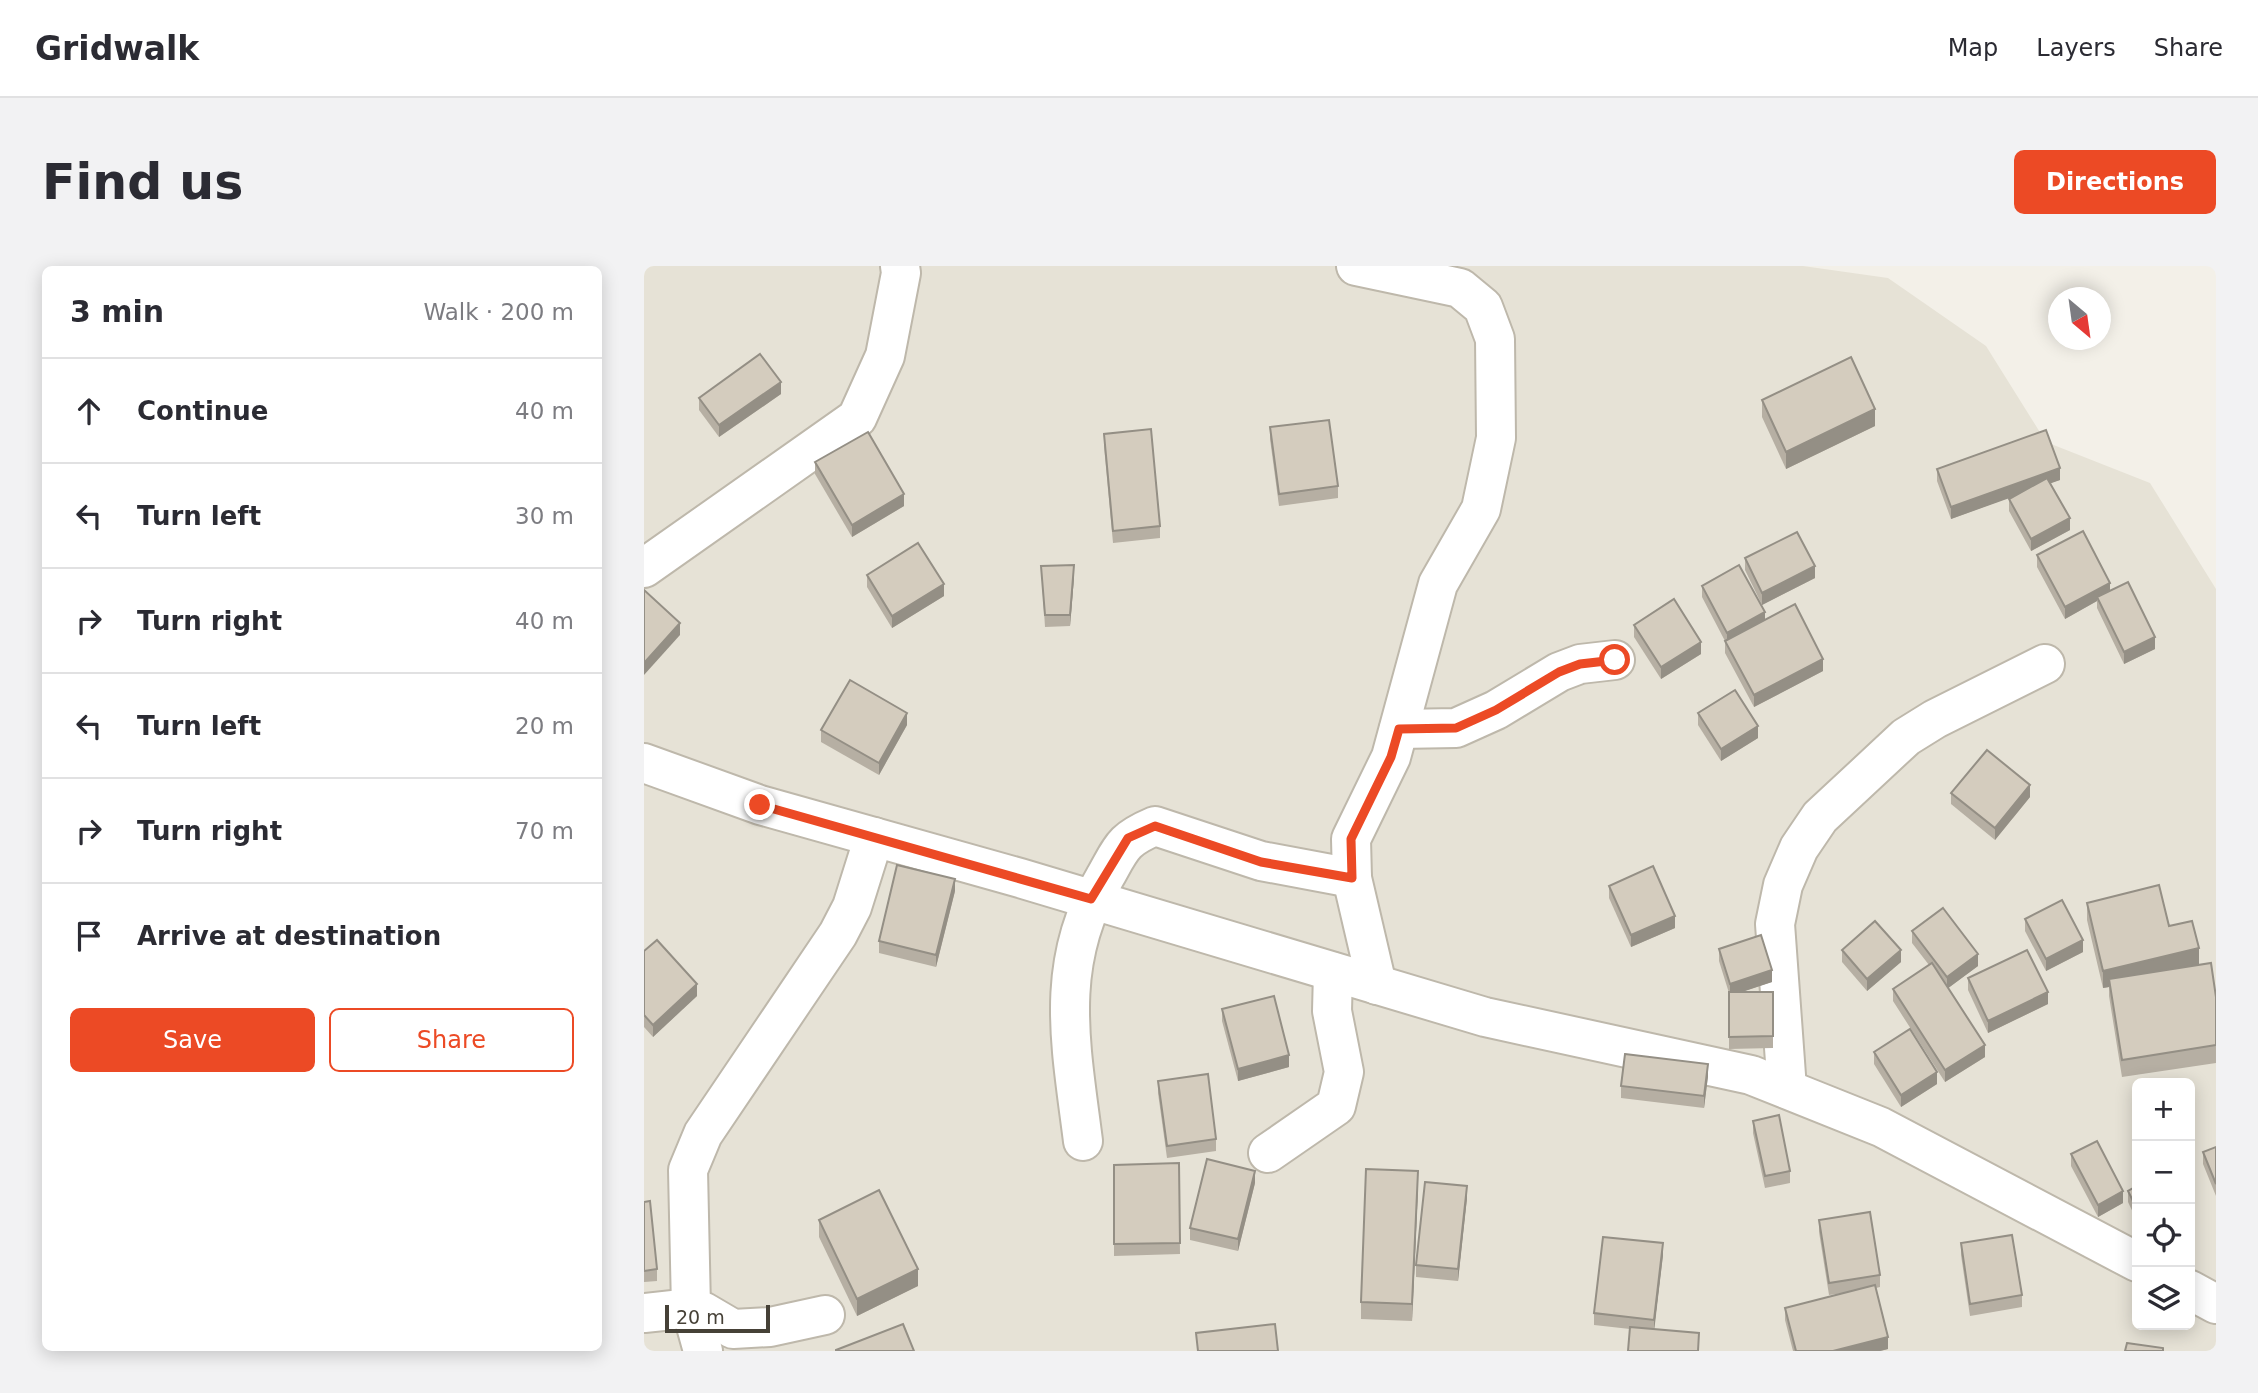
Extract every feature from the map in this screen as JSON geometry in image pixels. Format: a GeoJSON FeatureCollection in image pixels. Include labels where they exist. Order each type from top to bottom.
{"type":"FeatureCollection","features":[{"type":"Feature","properties":{"kind":"street"},"geometry":{"type":"LineString","coordinates":[[644,568],[857,418],[886,356],[900,266]]}},
{"type":"Feature","properties":{"kind":"street"},"geometry":{"type":"LineString","coordinates":[[1356,266],[1460,288],[1483,307],[1495,340],[1496,438],[1480,509],[1438,584],[1391,757],[1351,839],[1352,878],[1377,985]]}},
{"type":"Feature","properties":{"kind":"street"},"geometry":{"type":"LineString","coordinates":[[1399,729],[1456,728],[1496,710],[1559,672],[1580,664],[1615,660]]}},
{"type":"Feature","properties":{"kind":"street"},"geometry":{"type":"LineString","coordinates":[[1787,1089],[1775,924],[1783,885],[1800,848],[1821,817],[1906,737],[1935,719],[2045,664]]}},
{"type":"Feature","properties":{"kind":"street"},"geometry":{"type":"LineString","coordinates":[[644,762],[760,805],[1091,899],[1485,1017],[1751,1075],[1881,1127],[2132,1259]]}},
{"type":"Feature","properties":{"kind":"street"},"geometry":{"type":"LineString","coordinates":[[1083,1141],[1072,1053],[1070,1002],[1073,954],[1081,922],[1091,899],[1128,838],[1155,826],[1261,862],[1352,878]]}},
{"type":"Feature","properties":{"kind":"street"},"geometry":{"type":"LineString","coordinates":[[703,1351],[691,1308],[688,1170],[703,1134],[838,934],[852,907],[874,837]]}},
{"type":"Feature","properties":{"kind":"street"},"geometry":{"type":"LineString","coordinates":[[1268,1153],[1336,1106],[1344,1072],[1332,1011],[1334,972]]}},
{"type":"Feature","properties":{"kind":"street"},"geometry":{"type":"LineString","coordinates":[[2195,1293],[2216,1304]]}},
{"type":"Feature","properties":{"kind":"street"},"geometry":{"type":"LineString","coordinates":[[644,1312],[691,1308],[704,1312],[733,1329],[770,1327],[825,1315]]}},
{"type":"Feature","properties":{"kind":"shaded area"},"geometry":{"type":"Polygon","coordinates":[[[644,266],[1803,266],[1888,278],[1986,346],[2046,442],[2150,483],[2216,589],[2216,1351],[644,1351],[644,266]]]}},
{"type":"Feature","properties":{"kind":"building"},"geometry":{"type":"Polygon","coordinates":[[[760,354],[781,382],[719,425],[699,398],[760,354]]]}},
{"type":"Feature","properties":{"kind":"building"},"geometry":{"type":"Polygon","coordinates":[[[1851,357],[1875,409],[1786,452],[1762,400],[1851,357]]]}},
{"type":"Feature","properties":{"kind":"building"},"geometry":{"type":"Polygon","coordinates":[[[1329,420],[1338,486],[1279,494],[1270,427],[1329,420]]]}},
{"type":"Feature","properties":{"kind":"building"},"geometry":{"type":"Polygon","coordinates":[[[1151,429],[1160,526],[1113,531],[1104,434],[1151,429]]]}},
{"type":"Feature","properties":{"kind":"building"},"geometry":{"type":"Polygon","coordinates":[[[2046,430],[2060,468],[1951,507],[1937,469],[2046,430]]]}},
{"type":"Feature","properties":{"kind":"building"},"geometry":{"type":"Polygon","coordinates":[[[868,432],[904,494],[852,525],[815,462],[868,432]]]}},
{"type":"Feature","properties":{"kind":"building"},"geometry":{"type":"Polygon","coordinates":[[[2047,478],[2070,518],[2031,539],[2009,499],[2047,478]]]}},
{"type":"Feature","properties":{"kind":"building"},"geometry":{"type":"Polygon","coordinates":[[[2083,531],[2110,583],[2065,607],[2037,555],[2083,531]]]}},
{"type":"Feature","properties":{"kind":"building"},"geometry":{"type":"Polygon","coordinates":[[[1797,532],[1815,566],[1762,593],[1745,558],[1797,532]]]}},
{"type":"Feature","properties":{"kind":"building"},"geometry":{"type":"Polygon","coordinates":[[[918,543],[944,584],[892,616],[867,575],[918,543]]]}},
{"type":"Feature","properties":{"kind":"building"},"geometry":{"type":"Polygon","coordinates":[[[1074,565],[1070,615],[1045,615],[1041,566],[1074,565]]]}},
{"type":"Feature","properties":{"kind":"building"},"geometry":{"type":"Polygon","coordinates":[[[1739,565],[1765,612],[1727,633],[1702,586],[1739,565]]]}},
{"type":"Feature","properties":{"kind":"building"},"geometry":{"type":"Polygon","coordinates":[[[2128,582],[2155,637],[2124,652],[2097,597],[2128,582]]]}},
{"type":"Feature","properties":{"kind":"building"},"geometry":{"type":"Polygon","coordinates":[[[644,590],[680,623],[644,663],[644,590]]]}},
{"type":"Feature","properties":{"kind":"building"},"geometry":{"type":"Polygon","coordinates":[[[1674,599],[1701,642],[1661,667],[1634,625],[1674,599]]]}},
{"type":"Feature","properties":{"kind":"building"},"geometry":{"type":"Polygon","coordinates":[[[1795,604],[1823,659],[1754,695],[1725,641],[1795,604]]]}},
{"type":"Feature","properties":{"kind":"building"},"geometry":{"type":"Polygon","coordinates":[[[850,680],[907,713],[879,763],[821,730],[850,680]]]}},
{"type":"Feature","properties":{"kind":"building"},"geometry":{"type":"Polygon","coordinates":[[[1735,690],[1758,726],[1721,749],[1698,713],[1735,690]]]}},
{"type":"Feature","properties":{"kind":"building"},"geometry":{"type":"Polygon","coordinates":[[[1987,750],[2030,785],[1995,828],[1951,793],[1987,750]]]}},
{"type":"Feature","properties":{"kind":"building"},"geometry":{"type":"Polygon","coordinates":[[[897,865],[955,879],[936,955],[879,941],[897,865]]]}},
{"type":"Feature","properties":{"kind":"building"},"geometry":{"type":"Polygon","coordinates":[[[1653,866],[1675,916],[1631,935],[1609,886],[1653,866]]]}},
{"type":"Feature","properties":{"kind":"building"},"geometry":{"type":"Polygon","coordinates":[[[2159,885],[2169,926],[2192,921],[2199,948],[2103,971],[2087,903],[2159,885]]]}},
{"type":"Feature","properties":{"kind":"building"},"geometry":{"type":"Polygon","coordinates":[[[2062,900],[2083,940],[2046,959],[2025,919],[2062,900]]]}},
{"type":"Feature","properties":{"kind":"building"},"geometry":{"type":"Polygon","coordinates":[[[1943,908],[1978,954],[1947,977],[1912,931],[1943,908]]]}},
{"type":"Feature","properties":{"kind":"building"},"geometry":{"type":"Polygon","coordinates":[[[1875,921],[1901,950],[1867,979],[1842,950],[1875,921]]]}},
{"type":"Feature","properties":{"kind":"building"},"geometry":{"type":"Polygon","coordinates":[[[1761,935],[1772,970],[1730,984],[1719,949],[1761,935]]]}},
{"type":"Feature","properties":{"kind":"building"},"geometry":{"type":"Polygon","coordinates":[[[657,940],[697,984],[653,1025],[644,1015],[644,951],[657,940]]]}},
{"type":"Feature","properties":{"kind":"building"},"geometry":{"type":"Polygon","coordinates":[[[2027,950],[2048,992],[1988,1021],[1968,978],[2027,950]]]}},
{"type":"Feature","properties":{"kind":"building"},"geometry":{"type":"Polygon","coordinates":[[[1932,963],[1985,1045],[1945,1070],[1893,989],[1932,963]]]}},
{"type":"Feature","properties":{"kind":"building"},"geometry":{"type":"Polygon","coordinates":[[[2211,963],[2216,997],[2216,1045],[2122,1060],[2109,979],[2211,963]]]}},
{"type":"Feature","properties":{"kind":"building"},"geometry":{"type":"Polygon","coordinates":[[[1729,992],[1773,992],[1773,1036],[1729,1037],[1729,992]]]}},
{"type":"Feature","properties":{"kind":"building"},"geometry":{"type":"Polygon","coordinates":[[[1274,996],[1289,1055],[1238,1069],[1222,1009],[1274,996]]]}},
{"type":"Feature","properties":{"kind":"building"},"geometry":{"type":"Polygon","coordinates":[[[1910,1029],[1937,1072],[1901,1095],[1874,1052],[1910,1029]]]}},
{"type":"Feature","properties":{"kind":"building"},"geometry":{"type":"Polygon","coordinates":[[[1625,1054],[1708,1064],[1704,1096],[1621,1086],[1625,1054]]]}},
{"type":"Feature","properties":{"kind":"building"},"geometry":{"type":"Polygon","coordinates":[[[1208,1074],[1216,1139],[1167,1146],[1158,1081],[1208,1074]]]}},
{"type":"Feature","properties":{"kind":"building"},"geometry":{"type":"Polygon","coordinates":[[[1779,1115],[1790,1171],[1765,1176],[1753,1121],[1779,1115]]]}},
{"type":"Feature","properties":{"kind":"building"},"geometry":{"type":"Polygon","coordinates":[[[2097,1141],[2123,1191],[2098,1205],[2071,1154],[2097,1141]]]}},
{"type":"Feature","properties":{"kind":"building"},"geometry":{"type":"Polygon","coordinates":[[[2216,1147],[2216,1184],[2203,1152],[2216,1147]]]}},
{"type":"Feature","properties":{"kind":"building"},"geometry":{"type":"Polygon","coordinates":[[[1207,1159],[1255,1171],[1238,1239],[1190,1228],[1207,1159]]]}},
{"type":"Feature","properties":{"kind":"building"},"geometry":{"type":"Polygon","coordinates":[[[1179,1163],[1180,1243],[1114,1244],[1114,1165],[1179,1163]]]}},
{"type":"Feature","properties":{"kind":"building"},"geometry":{"type":"Polygon","coordinates":[[[1366,1169],[1418,1171],[1412,1304],[1361,1302],[1366,1169]]]}},
{"type":"Feature","properties":{"kind":"building"},"geometry":{"type":"Polygon","coordinates":[[[1425,1182],[1467,1186],[1458,1269],[1416,1265],[1425,1182]]]}},
{"type":"Feature","properties":{"kind":"building"},"geometry":{"type":"Polygon","coordinates":[[[879,1190],[918,1269],[857,1299],[819,1220],[879,1190]]]}},
{"type":"Feature","properties":{"kind":"building"},"geometry":{"type":"Polygon","coordinates":[[[650,1201],[657,1269],[644,1271],[644,1202],[650,1201]]]}},
{"type":"Feature","properties":{"kind":"building"},"geometry":{"type":"Polygon","coordinates":[[[1870,1212],[1880,1275],[1829,1283],[1819,1220],[1870,1212]]]}},
{"type":"Feature","properties":{"kind":"building"},"geometry":{"type":"Polygon","coordinates":[[[2012,1235],[2022,1295],[1970,1304],[1961,1243],[2012,1235]]]}},
{"type":"Feature","properties":{"kind":"building"},"geometry":{"type":"Polygon","coordinates":[[[1603,1237],[1663,1243],[1654,1320],[1594,1313],[1603,1237]]]}},
{"type":"Feature","properties":{"kind":"building"},"geometry":{"type":"Polygon","coordinates":[[[1875,1285],[1888,1337],[1833,1351],[1796,1351],[1785,1308],[1875,1285]]]}},
{"type":"Feature","properties":{"kind":"building"},"geometry":{"type":"Polygon","coordinates":[[[903,1324],[914,1351],[836,1351],[836,1350],[903,1324]]]}},
{"type":"Feature","properties":{"kind":"building"},"geometry":{"type":"Polygon","coordinates":[[[1275,1324],[1278,1351],[1198,1351],[1196,1333],[1275,1324]]]}},
{"type":"Feature","properties":{"kind":"building"},"geometry":{"type":"Polygon","coordinates":[[[1630,1327],[1699,1333],[1698,1351],[1628,1351],[1630,1327]]]}},
{"type":"Feature","properties":{"kind":"building"},"geometry":{"type":"Polygon","coordinates":[[[2127,1343],[2163,1348],[2163,1351],[2125,1351],[2127,1343]]]}},
{"type":"Feature","properties":{"kind":"route"},"geometry":{"type":"LineString","coordinates":[[760,805],[1091,899],[1128,838],[1155,826],[1261,862],[1352,878],[1351,839],[1391,757],[1399,729],[1456,728],[1496,710],[1559,672],[1580,664],[1615,660]]}}]}
